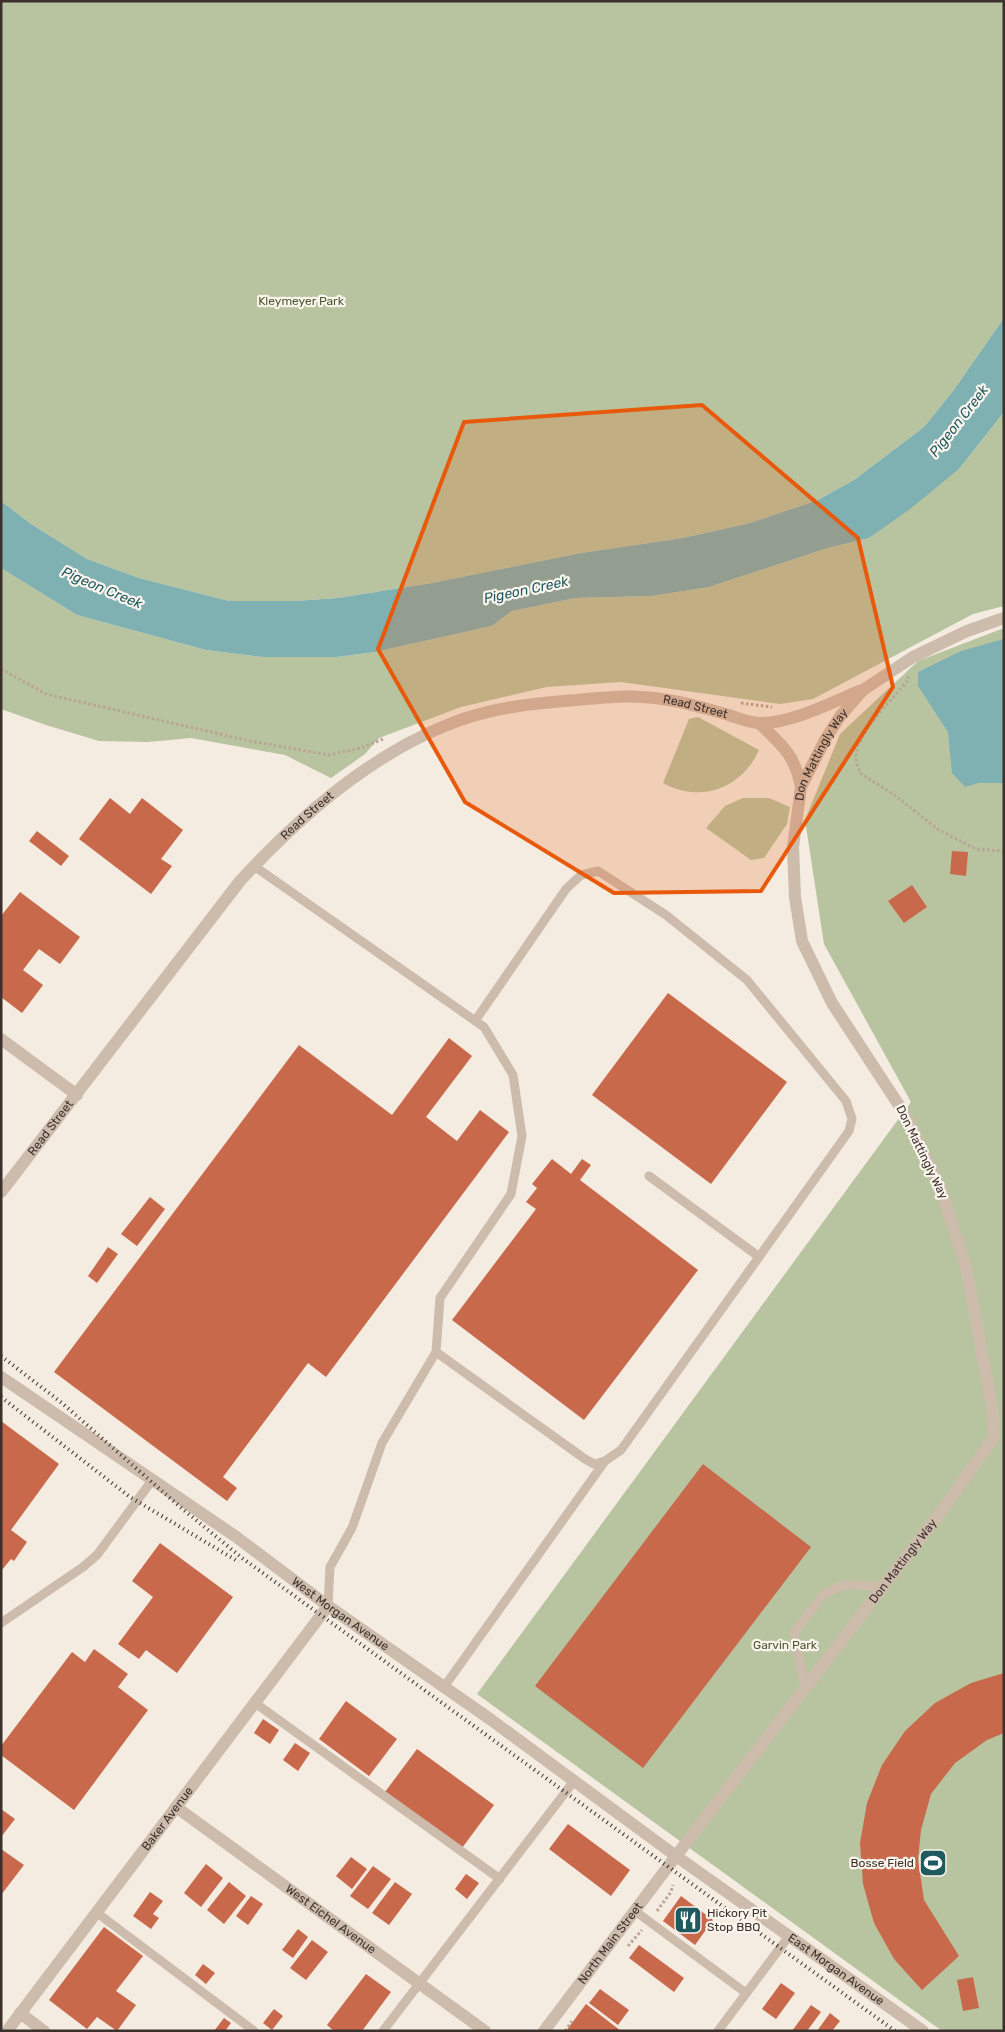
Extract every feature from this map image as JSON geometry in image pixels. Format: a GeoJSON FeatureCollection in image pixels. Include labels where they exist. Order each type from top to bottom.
{"type":"FeatureCollection","features":[{"type":"Feature","properties":{"kind":"street","name":"Don Mattingly Way"},"geometry":{"type":"LineString","coordinates":[[676,1856],[999,1437],[966,1268],[942,1192],[906,1116],[832,1003],[802,941],[795,897],[793,864],[796,813],[801,787],[826,738],[841,715],[863,690],[906,661],[967,631],[1004,618]]}},
{"type":"Feature","properties":{"kind":"street","name":"Read Street"},"geometry":{"type":"LineString","coordinates":[[759,723],[814,711],[863,690]]}},
{"type":"Feature","properties":{"kind":"street","name":"Read Street"},"geometry":{"type":"LineString","coordinates":[[1,1192],[254,866],[299,822],[372,764],[401,746],[465,718],[506,708],[558,701],[639,696],[699,706],[759,723],[783,745],[797,768],[801,787]]}},
{"type":"Feature","properties":{"kind":"street"},"geometry":{"type":"LineString","coordinates":[[1,1039],[76,1095]]}},
{"type":"Feature","properties":{"kind":"street","name":"West Morgan Avenue"},"geometry":{"type":"LineString","coordinates":[[1,1377],[235,1536],[328,1606],[444,1687],[676,1856]]}},
{"type":"Feature","properties":{"kind":"street","name":"Baker Avenue"},"geometry":{"type":"LineString","coordinates":[[7,2031],[328,1606]]}},
{"type":"Feature","properties":{"kind":"street","name":"West Eichel Avenue"},"geometry":{"type":"LineString","coordinates":[[176,1807],[485,2031]]}},
{"type":"Feature","properties":{"kind":"street","name":"North Main Street"},"geometry":{"type":"LineString","coordinates":[[544,2031],[676,1856]]}},
{"type":"Feature","properties":{"kind":"street","name":"East Morgan Avenue"},"geometry":{"type":"LineString","coordinates":[[676,1856],[923,2031]]}},
{"type":"Feature","properties":{"kind":"street"},"geometry":{"type":"LineString","coordinates":[[20,2013],[44,2031]]}},
{"type":"Feature","properties":{"kind":"lane"},"geometry":{"type":"LineString","coordinates":[[254,866],[484,1027],[514,1075],[522,1136],[511,1194],[440,1298],[436,1352],[382,1443],[352,1528],[330,1567],[328,1606]]}},
{"type":"Feature","properties":{"kind":"lane"},"geometry":{"type":"LineString","coordinates":[[436,1352],[585,1460],[594,1464],[605,1461],[621,1450],[849,1131],[852,1119],[846,1101],[747,980],[666,915],[598,871],[581,875],[566,889],[476,1022]]}},
{"type":"Feature","properties":{"kind":"lane"},"geometry":{"type":"LineString","coordinates":[[648,1176],[758,1256]]}},
{"type":"Feature","properties":{"kind":"lane"},"geometry":{"type":"LineString","coordinates":[[444,1687],[605,1461]]}},
{"type":"Feature","properties":{"kind":"lane"},"geometry":{"type":"LineString","coordinates":[[1,1623],[83,1567],[97,1554],[153,1479]]}},
{"type":"Feature","properties":{"kind":"lane"},"geometry":{"type":"LineString","coordinates":[[805,1688],[794,1633],[824,1595],[842,1585],[883,1586]]}},
{"type":"Feature","properties":{"kind":"lane"},"geometry":{"type":"LineString","coordinates":[[255,1703],[500,1880]]}},
{"type":"Feature","properties":{"kind":"lane"},"geometry":{"type":"LineString","coordinates":[[384,2031],[574,1781]]}},
{"type":"Feature","properties":{"kind":"lane"},"geometry":{"type":"LineString","coordinates":[[635,1910],[746,1993]]}},
{"type":"Feature","properties":{"kind":"lane"},"geometry":{"type":"LineString","coordinates":[[96,1912],[254,2031]]}},
{"type":"Feature","properties":{"kind":"lane"},"geometry":{"type":"LineString","coordinates":[[718,2031],[789,1936]]}},
{"type":"Feature","properties":{"kind":"path"},"geometry":{"type":"LineString","coordinates":[[906,661],[908,680],[862,735],[856,758],[860,773],[893,794],[939,830],[976,849],[1004,851]]}},
{"type":"Feature","properties":{"kind":"highlighted area"},"geometry":{"type":"Polygon","coordinates":[[[702,405],[858,538],[893,687],[761,891],[614,893],[465,802],[378,649],[464,422],[702,405]]]}},
{"type":"Feature","properties":{"kind":"green space","name":"Kleymeyer Park"},"geometry":{"type":"Polygon","coordinates":[[[1,1],[1004,1],[1004,318],[953,391],[924,427],[854,480],[818,500],[750,523],[683,538],[581,553],[432,583],[338,598],[295,601],[229,601],[139,578],[87,559],[31,524],[1,501],[1,1]]]}},
{"type":"Feature","properties":{"kind":"green space"},"geometry":{"type":"Polygon","coordinates":[[[1004,412],[1004,606],[973,614],[813,699],[780,704],[621,682],[547,687],[461,707],[379,738],[365,754],[331,778],[285,755],[191,738],[148,742],[99,741],[1,709],[1,568],[77,615],[206,650],[263,657],[337,657],[375,652],[492,626],[512,611],[576,598],[652,596],[709,587],[828,548],[869,538],[959,469],[1004,412]]]}},
{"type":"Feature","properties":{"kind":"green space","name":"Garvin Park"},"geometry":{"type":"Polygon","coordinates":[[[1004,628],[1004,2031],[942,2031],[477,1694],[911,1102],[824,944],[805,820],[840,734],[918,661],[1004,628]]]}},
{"type":"Feature","properties":{"kind":"green space"},"geometry":{"type":"Polygon","coordinates":[[[698,717],[759,750],[752,763],[731,783],[719,789],[706,792],[677,789],[663,783],[689,719],[698,717]]]}},
{"type":"Feature","properties":{"kind":"green space"},"geometry":{"type":"Polygon","coordinates":[[[743,798],[769,798],[790,807],[787,824],[764,858],[751,860],[706,828],[725,806],[743,798]]]}},
{"type":"Feature","properties":{"kind":"water","name":"Pigeon Creek"},"geometry":{"type":"Polygon","coordinates":[[[1004,318],[1004,412],[959,469],[910,509],[869,538],[828,548],[709,587],[652,596],[576,598],[512,611],[492,626],[375,652],[337,657],[263,657],[206,650],[77,615],[1,568],[1,501],[31,524],[87,559],[139,578],[229,601],[295,601],[338,598],[432,583],[581,553],[683,538],[750,523],[818,500],[854,480],[924,427],[953,391],[1004,318]]]}},
{"type":"Feature","properties":{"kind":"water"},"geometry":{"type":"Polygon","coordinates":[[[1004,639],[1004,783],[978,783],[965,787],[952,773],[948,732],[918,686],[918,672],[961,651],[1004,639]]]}},
{"type":"Feature","properties":{"kind":"building"},"geometry":{"type":"Polygon","coordinates":[[[110,798],[130,814],[142,798],[183,830],[161,859],[172,866],[151,894],[79,839],[110,798]]]}},
{"type":"Feature","properties":{"kind":"building"},"geometry":{"type":"Polygon","coordinates":[[[37,831],[69,856],[61,866],[29,841],[37,831]]]}},
{"type":"Feature","properties":{"kind":"building"},"geometry":{"type":"Polygon","coordinates":[[[952,851],[968,852],[966,876],[950,874],[952,851]]]}},
{"type":"Feature","properties":{"kind":"building"},"geometry":{"type":"Polygon","coordinates":[[[912,885],[927,907],[904,923],[888,901],[912,885]]]}},
{"type":"Feature","properties":{"kind":"building"},"geometry":{"type":"Polygon","coordinates":[[[20,892],[80,937],[60,964],[39,949],[23,970],[43,985],[22,1013],[1,997],[1,916],[20,892]]]}},
{"type":"Feature","properties":{"kind":"building"},"geometry":{"type":"Polygon","coordinates":[[[668,993],[787,1082],[711,1184],[592,1095],[668,993]]]}},
{"type":"Feature","properties":{"kind":"building"},"geometry":{"type":"Polygon","coordinates":[[[449,1038],[472,1056],[426,1117],[457,1141],[480,1110],[509,1132],[326,1377],[308,1363],[223,1477],[237,1488],[227,1501],[54,1372],[299,1045],[392,1115],[449,1038]]]}},
{"type":"Feature","properties":{"kind":"building"},"geometry":{"type":"Polygon","coordinates":[[[552,1159],[571,1174],[582,1159],[591,1165],[580,1180],[698,1270],[584,1420],[452,1320],[536,1209],[526,1202],[537,1188],[532,1184],[552,1159]]]}},
{"type":"Feature","properties":{"kind":"building"},"geometry":{"type":"Polygon","coordinates":[[[150,1197],[165,1209],[137,1246],[121,1234],[150,1197]]]}},
{"type":"Feature","properties":{"kind":"building"},"geometry":{"type":"Polygon","coordinates":[[[108,1247],[118,1254],[97,1283],[88,1276],[108,1247]]]}},
{"type":"Feature","properties":{"kind":"building"},"geometry":{"type":"Polygon","coordinates":[[[1,1421],[59,1464],[11,1530],[27,1542],[14,1561],[11,1559],[1,1571],[1,1421]]]}},
{"type":"Feature","properties":{"kind":"building"},"geometry":{"type":"Polygon","coordinates":[[[703,1464],[811,1547],[643,1768],[535,1686],[703,1464]]]}},
{"type":"Feature","properties":{"kind":"building"},"geometry":{"type":"Polygon","coordinates":[[[160,1543],[233,1597],[177,1673],[146,1650],[139,1659],[118,1644],[153,1597],[132,1581],[160,1543]]]}},
{"type":"Feature","properties":{"kind":"building"},"geometry":{"type":"Polygon","coordinates":[[[94,1649],[128,1674],[118,1687],[148,1710],[74,1810],[1,1755],[1,1746],[72,1652],[85,1662],[94,1649]]]}},
{"type":"Feature","properties":{"kind":"building"},"geometry":{"type":"Polygon","coordinates":[[[1004,1673],[1004,1733],[987,1740],[955,1763],[931,1794],[921,1830],[918,1859],[924,1900],[959,1956],[922,1990],[894,1959],[874,1923],[863,1884],[860,1843],[867,1803],[882,1765],[905,1731],[935,1703],[971,1683],[1004,1673]]]}},
{"type":"Feature","properties":{"kind":"building"},"geometry":{"type":"Polygon","coordinates":[[[346,1701],[397,1739],[369,1776],[319,1739],[346,1701]]]}},
{"type":"Feature","properties":{"kind":"building"},"geometry":{"type":"Polygon","coordinates":[[[263,1719],[279,1730],[270,1744],[254,1733],[263,1719]]]}},
{"type":"Feature","properties":{"kind":"building"},"geometry":{"type":"Polygon","coordinates":[[[295,1743],[310,1753],[298,1771],[283,1760],[295,1743]]]}},
{"type":"Feature","properties":{"kind":"building"},"geometry":{"type":"Polygon","coordinates":[[[417,1749],[494,1805],[462,1848],[385,1792],[417,1749]]]}},
{"type":"Feature","properties":{"kind":"building"},"geometry":{"type":"Polygon","coordinates":[[[1,1809],[15,1819],[1,1837],[1,1809]]]}},
{"type":"Feature","properties":{"kind":"building"},"geometry":{"type":"Polygon","coordinates":[[[568,1824],[630,1870],[611,1896],[549,1849],[568,1824]]]}},
{"type":"Feature","properties":{"kind":"building"},"geometry":{"type":"Polygon","coordinates":[[[1,1849],[24,1865],[1,1895],[1,1849]]]}},
{"type":"Feature","properties":{"kind":"building"},"geometry":{"type":"Polygon","coordinates":[[[351,1857],[367,1869],[352,1889],[336,1876],[351,1857]]]}},
{"type":"Feature","properties":{"kind":"building"},"geometry":{"type":"Polygon","coordinates":[[[206,1864],[223,1878],[201,1907],[184,1893],[206,1864]]]}},
{"type":"Feature","properties":{"kind":"building"},"geometry":{"type":"Polygon","coordinates":[[[373,1866],[391,1879],[368,1909],[350,1896],[373,1866]]]}},
{"type":"Feature","properties":{"kind":"building"},"geometry":{"type":"Polygon","coordinates":[[[466,1874],[479,1883],[467,1899],[455,1889],[466,1874]]]}},
{"type":"Feature","properties":{"kind":"building"},"geometry":{"type":"Polygon","coordinates":[[[229,1882],[246,1896],[224,1924],[207,1910],[229,1882]]]}},
{"type":"Feature","properties":{"kind":"building"},"geometry":{"type":"Polygon","coordinates":[[[395,1882],[412,1894],[389,1925],[372,1913],[395,1882]]]}},
{"type":"Feature","properties":{"kind":"building"},"geometry":{"type":"Polygon","coordinates":[[[150,1892],[163,1901],[153,1914],[159,1918],[151,1929],[133,1916],[150,1892]]]}},
{"type":"Feature","properties":{"kind":"building"},"geometry":{"type":"Polygon","coordinates":[[[251,1896],[263,1904],[248,1925],[236,1916],[251,1896]]]}},
{"type":"Feature","properties":{"kind":"building","name":"Hickory Pit Stop BBQ"},"geometry":{"type":"Polygon","coordinates":[[[681,1896],[713,1920],[695,1945],[663,1921],[681,1896]]]}},
{"type":"Feature","properties":{"kind":"building"},"geometry":{"type":"Polygon","coordinates":[[[104,1927],[143,1956],[116,1991],[136,2005],[117,2031],[97,2017],[87,2029],[49,2000],[104,1927]]]}},
{"type":"Feature","properties":{"kind":"building"},"geometry":{"type":"Polygon","coordinates":[[[298,1929],[308,1937],[293,1958],[282,1950],[298,1929]]]}},
{"type":"Feature","properties":{"kind":"building"},"geometry":{"type":"Polygon","coordinates":[[[312,1940],[328,1952],[306,1980],[290,1968],[312,1940]]]}},
{"type":"Feature","properties":{"kind":"building"},"geometry":{"type":"Polygon","coordinates":[[[639,1945],[684,1978],[674,1992],[629,1958],[639,1945]]]}},
{"type":"Feature","properties":{"kind":"building"},"geometry":{"type":"Polygon","coordinates":[[[203,1964],[215,1973],[206,1984],[195,1975],[203,1964]]]}},
{"type":"Feature","properties":{"kind":"building"},"geometry":{"type":"Polygon","coordinates":[[[366,1974],[391,1992],[362,2031],[334,2031],[327,2025],[366,1974]]]}},
{"type":"Feature","properties":{"kind":"building"},"geometry":{"type":"Polygon","coordinates":[[[973,1977],[979,2008],[963,2011],[957,1980],[973,1977]]]}},
{"type":"Feature","properties":{"kind":"building"},"geometry":{"type":"Polygon","coordinates":[[[781,1983],[795,1993],[776,2019],[762,2009],[781,1983]]]}},
{"type":"Feature","properties":{"kind":"building"},"geometry":{"type":"Polygon","coordinates":[[[600,1989],[629,2010],[618,2025],[589,2003],[600,1989]]]}},
{"type":"Feature","properties":{"kind":"building"},"geometry":{"type":"Polygon","coordinates":[[[586,2004],[621,2031],[566,2031],[586,2004]]]}},
{"type":"Feature","properties":{"kind":"building"},"geometry":{"type":"Polygon","coordinates":[[[811,2005],[821,2012],[807,2031],[792,2031],[811,2005]]]}},
{"type":"Feature","properties":{"kind":"building"},"geometry":{"type":"Polygon","coordinates":[[[274,2009],[283,2016],[272,2030],[263,2023],[274,2009]]]}},
{"type":"Feature","properties":{"kind":"building"},"geometry":{"type":"Polygon","coordinates":[[[830,2013],[840,2021],[832,2031],[817,2031],[830,2013]]]}},
{"type":"Feature","properties":{"kind":"building"},"geometry":{"type":"Polygon","coordinates":[[[224,2018],[231,2023],[225,2031],[214,2031],[224,2018]]]}},
{"type":"Feature","properties":{"kind":"railway"},"geometry":{"type":"LineString","coordinates":[[1,1356],[62,1403],[179,1506],[242,1558],[895,2031]]}},
{"type":"Feature","properties":{"kind":"railway"},"geometry":{"type":"LineString","coordinates":[[1,1397],[130,1497],[239,1562]]}},
{"type":"Feature","properties":{"kind":"place","name":"Bosse Field"},"geometry":{"type":"Point","coordinates":[933,1863]}},
{"type":"Feature","properties":{"kind":"place","name":"Hickory Pit Stop BBQ"},"geometry":{"type":"Point","coordinates":[688,1920]}}]}
